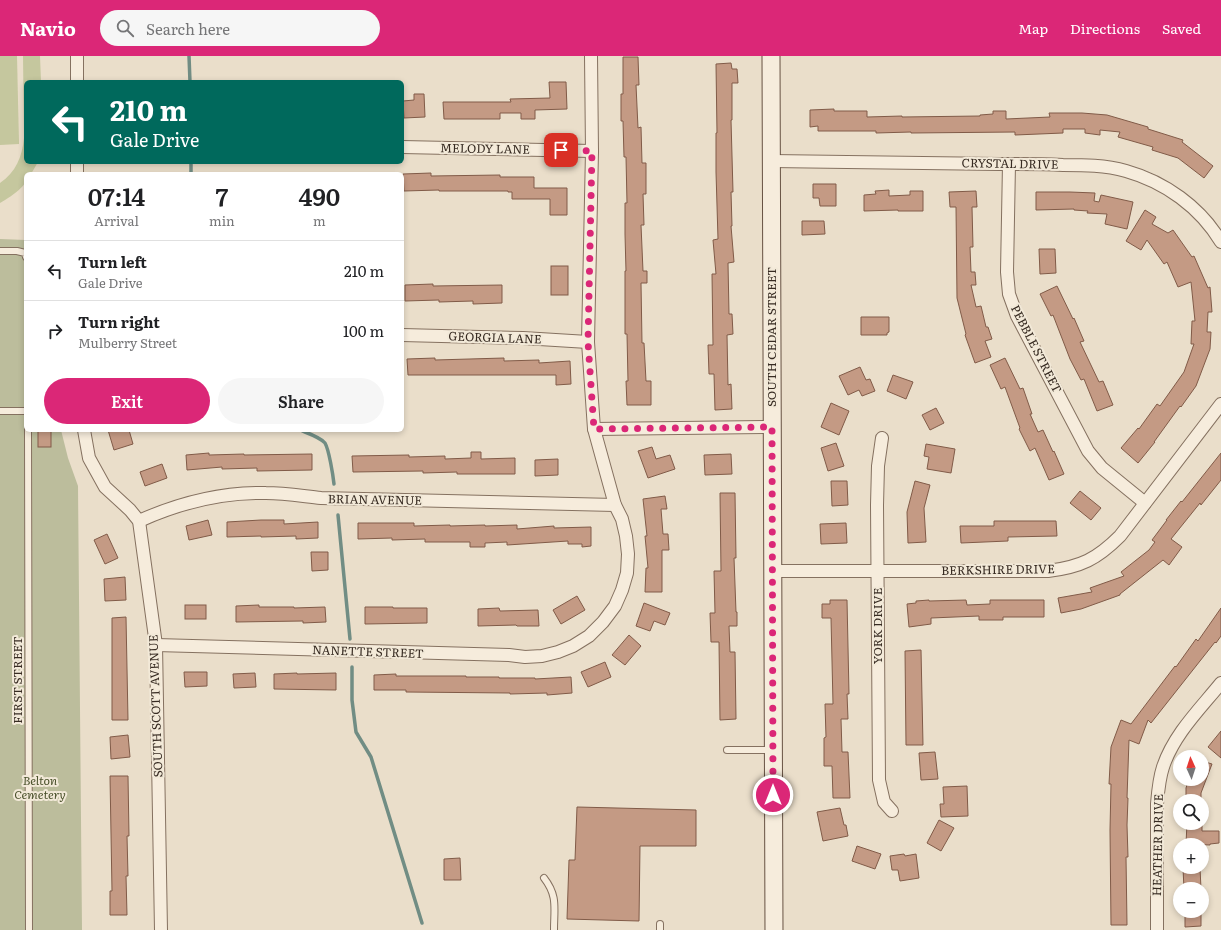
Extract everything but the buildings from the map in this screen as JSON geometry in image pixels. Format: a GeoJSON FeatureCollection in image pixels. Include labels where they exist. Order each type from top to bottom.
{"type":"FeatureCollection","features":[{"type":"Feature","properties":{"kind":"main road","name":"SOUTH CEDAR STREET"},"geometry":{"type":"LineString","coordinates":[[771,56],[774,930]]}},
{"type":"Feature","properties":{"kind":"street"},"geometry":{"type":"LineString","coordinates":[[77,56],[77,80]]}},
{"type":"Feature","properties":{"kind":"street","name":"NANETTE STREET"},"geometry":{"type":"LineString","coordinates":[[156,645],[525,657],[542,656],[558,652],[577,644],[589,636],[603,622],[615,606],[624,585],[627,573],[627,542],[622,519],[615,505],[594,429],[588,342],[592,151],[591,56]]}},
{"type":"Feature","properties":{"kind":"street","name":"MELODY LANE"},"geometry":{"type":"LineString","coordinates":[[404,147],[592,151]]}},
{"type":"Feature","properties":{"kind":"street","name":"CRYSTAL DRIVE"},"geometry":{"type":"LineString","coordinates":[[771,161],[1009,164],[1103,167],[1125,171],[1147,178],[1167,189],[1186,202],[1202,217],[1221,242]]}},
{"type":"Feature","properties":{"kind":"street","name":"PEBBLE STREET"},"geometry":{"type":"LineString","coordinates":[[1009,164],[1007,272],[1009,294],[1017,316],[1088,451],[1102,468],[1145,503]]}},
{"type":"Feature","properties":{"kind":"street","name":"GEORGIA LANE"},"geometry":{"type":"LineString","coordinates":[[404,335],[523,338],[588,342]]}},
{"type":"Feature","properties":{"kind":"street","name":"BERKSHIRE DRIVE"},"geometry":{"type":"LineString","coordinates":[[772,571],[1048,571],[1065,569],[1081,564],[1094,558],[1107,549],[1120,536],[1221,404]]}},
{"type":"Feature","properties":{"kind":"street"},"geometry":{"type":"LineString","coordinates":[[594,429],[772,427]]}},
{"type":"Feature","properties":{"kind":"street"},"geometry":{"type":"LineString","coordinates":[[84,432],[88,458],[105,487],[130,510],[139,521]]}},
{"type":"Feature","properties":{"kind":"street","name":"YORK DRIVE"},"geometry":{"type":"LineString","coordinates":[[882,438],[878,466],[879,780],[884,802],[892,811]]}},
{"type":"Feature","properties":{"kind":"street","name":"BRIAN AVENUE"},"geometry":{"type":"LineString","coordinates":[[139,521],[181,505],[235,494],[265,493],[290,494],[321,498],[615,505]]}},
{"type":"Feature","properties":{"kind":"street","name":"SOUTH SCOTT AVENUE"},"geometry":{"type":"LineString","coordinates":[[139,521],[156,645],[161,930]]}},
{"type":"Feature","properties":{"kind":"street","name":"HEATHER DRIVE"},"geometry":{"type":"LineString","coordinates":[[1157,930],[1157,804],[1159,784],[1163,767],[1170,749],[1181,732],[1221,683]]}},
{"type":"Feature","properties":{"kind":"lane"},"geometry":{"type":"LineString","coordinates":[[0,251],[17,252],[24,255]]}},
{"type":"Feature","properties":{"kind":"lane"},"geometry":{"type":"LineString","coordinates":[[0,410],[24,411]]}},
{"type":"Feature","properties":{"kind":"lane","name":"FIRST STREET"},"geometry":{"type":"LineString","coordinates":[[28,432],[29,930]]}},
{"type":"Feature","properties":{"kind":"lane"},"geometry":{"type":"LineString","coordinates":[[727,750],[773,750]]}},
{"type":"Feature","properties":{"kind":"lane"},"geometry":{"type":"LineString","coordinates":[[544,878],[551,887],[554,897],[554,930]]}},
{"type":"Feature","properties":{"kind":"green space"},"geometry":{"type":"Polygon","coordinates":[[[0,56],[17,56],[19,144],[0,145],[0,56]]]}},
{"type":"Feature","properties":{"kind":"green space"},"geometry":{"type":"Polygon","coordinates":[[[23,56],[40,56],[41,80],[24,80],[24,138],[23,56]]]}},
{"type":"Feature","properties":{"kind":"green space"},"geometry":{"type":"Polygon","coordinates":[[[24,138],[24,164],[37,164],[32,172],[24,172],[24,184],[22,187],[0,203],[0,183],[6,179],[14,169],[20,158],[24,138]]]}},
{"type":"Feature","properties":{"kind":"green space","name":"Belton Cemetery"},"geometry":{"type":"Polygon","coordinates":[[[0,239],[24,240],[24,432],[62,432],[68,458],[78,486],[82,930],[0,930],[0,239]]]}},
{"type":"Feature","properties":{"kind":"waterway"},"geometry":{"type":"LineString","coordinates":[[189,56],[190,80]]}},
{"type":"Feature","properties":{"kind":"waterway"},"geometry":{"type":"LineString","coordinates":[[191,164],[191,172]]}},
{"type":"Feature","properties":{"kind":"waterway"},"geometry":{"type":"LineString","coordinates":[[305,432],[317,437],[325,443],[332,469],[334,484]]}},
{"type":"Feature","properties":{"kind":"waterway"},"geometry":{"type":"LineString","coordinates":[[338,515],[350,639]]}},
{"type":"Feature","properties":{"kind":"waterway"},"geometry":{"type":"LineString","coordinates":[[352,667],[352,700],[356,732],[371,757],[422,923]]}},
{"type":"Feature","properties":{"kind":"route"},"geometry":{"type":"LineString","coordinates":[[561,150],[592,151],[588,342],[594,429],[772,427],[773,795]]}}]}
